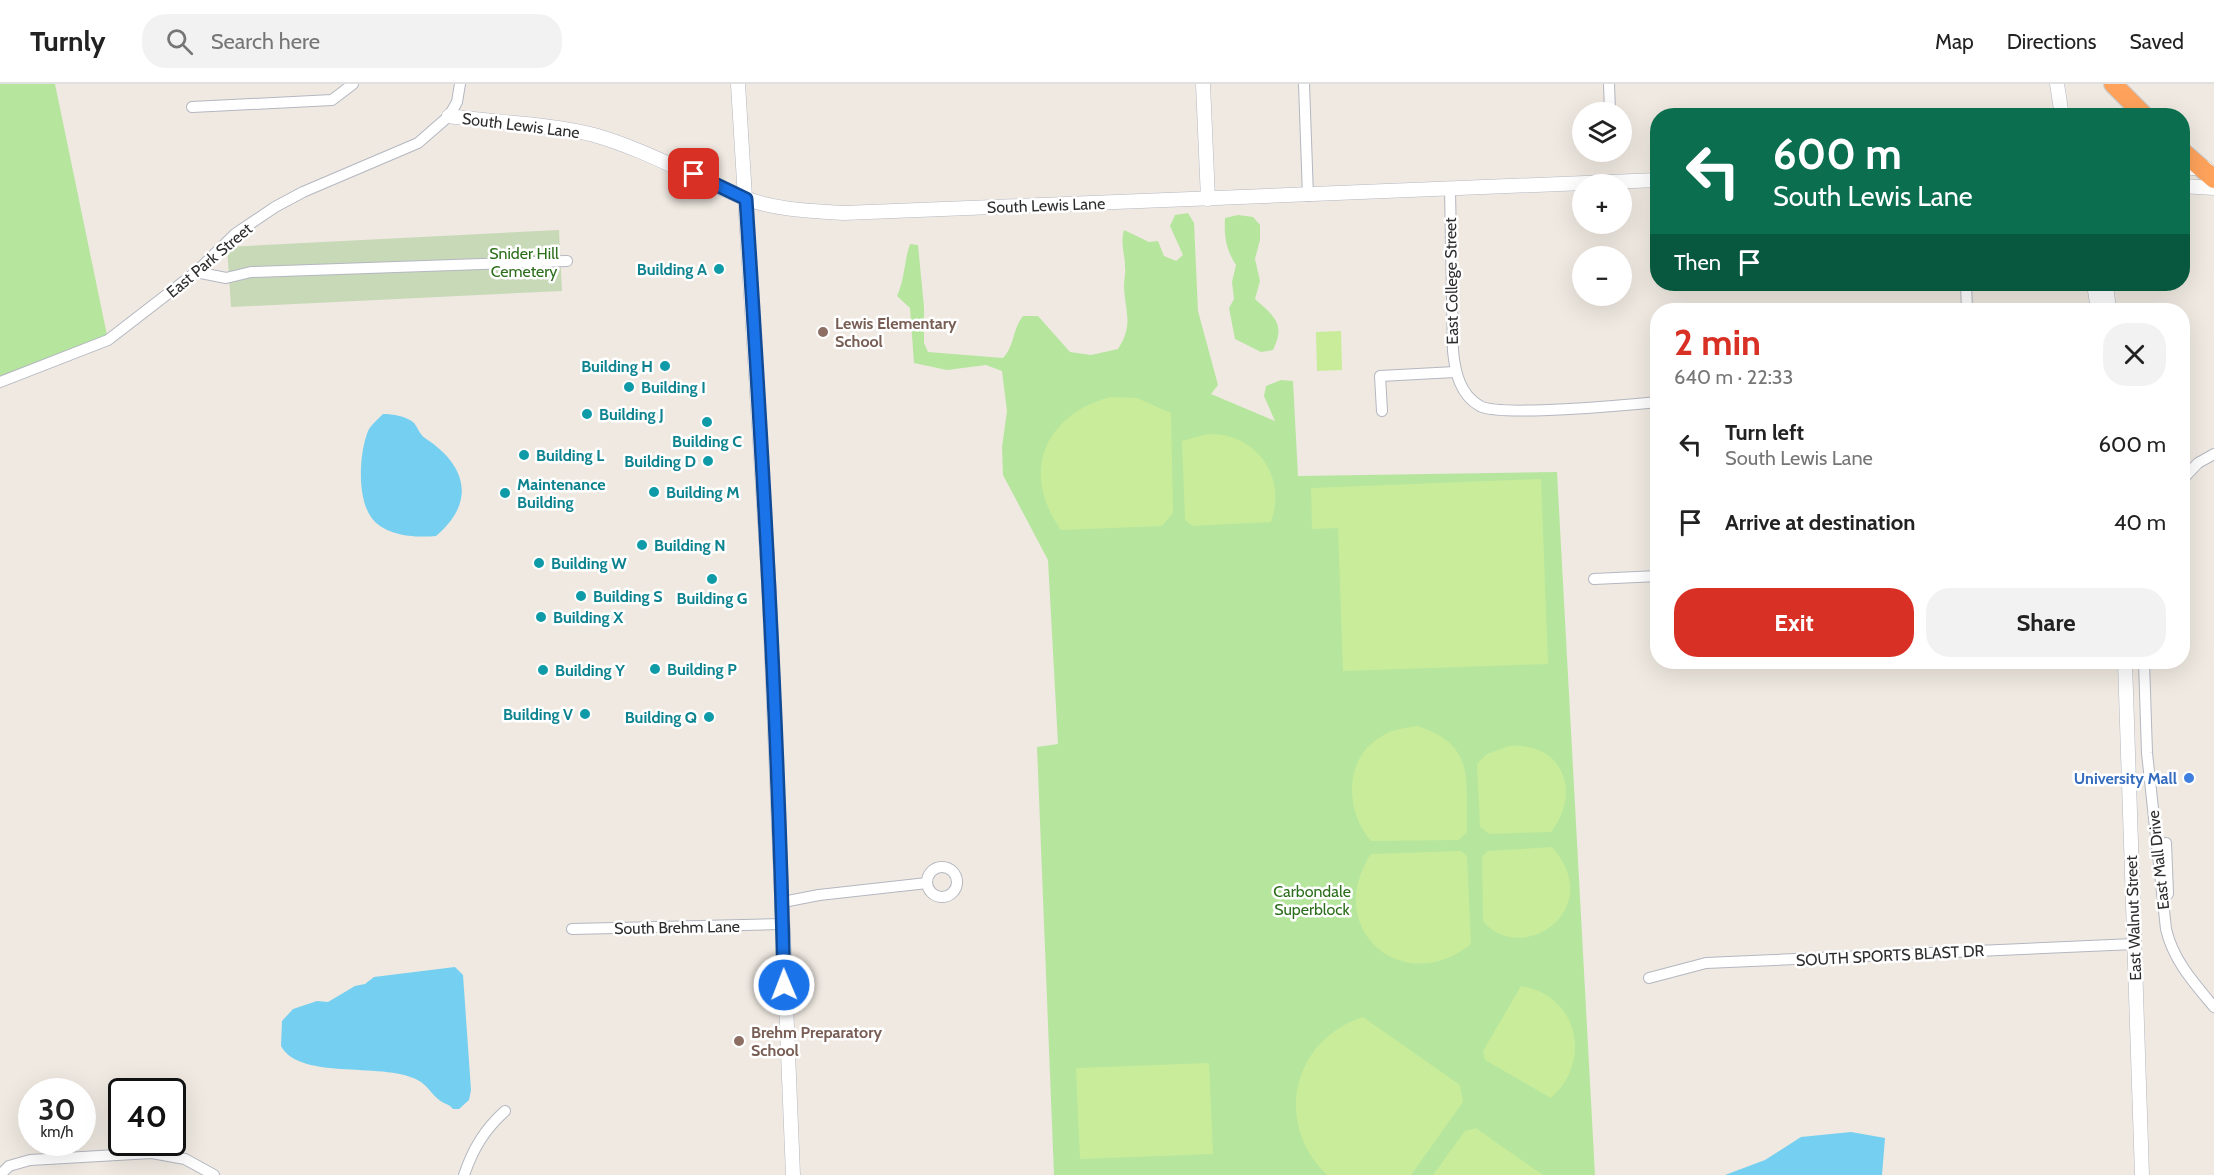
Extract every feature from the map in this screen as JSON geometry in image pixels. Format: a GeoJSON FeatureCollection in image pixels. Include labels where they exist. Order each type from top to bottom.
{"type":"FeatureCollection","features":[{"type":"Feature","properties":{"kind":"highway"},"geometry":{"type":"LineString","coordinates":[[2113,84],[2137,108]]}},
{"type":"Feature","properties":{"kind":"highway"},"geometry":{"type":"LineString","coordinates":[[2190,157],[2210,172]]}},
{"type":"Feature","properties":{"kind":"street"},"geometry":{"type":"LineString","coordinates":[[192,107],[332,100],[353,84]]}},
{"type":"Feature","properties":{"kind":"street","name":"East Park Street"},"geometry":{"type":"LineString","coordinates":[[0,381],[108,340],[196,272],[235,234],[276,207],[303,192],[418,143],[449,116],[457,102],[460,84]]}},
{"type":"Feature","properties":{"kind":"street"},"geometry":{"type":"LineString","coordinates":[[738,84],[769,588],[793,1175]]}},
{"type":"Feature","properties":{"kind":"street"},"geometry":{"type":"LineString","coordinates":[[1203,84],[1208,199]]}},
{"type":"Feature","properties":{"kind":"street"},"geometry":{"type":"LineString","coordinates":[[1304,84],[1308,196]]}},
{"type":"Feature","properties":{"kind":"street"},"geometry":{"type":"LineString","coordinates":[[1609,84],[1610,102]]}},
{"type":"Feature","properties":{"kind":"street"},"geometry":{"type":"LineString","coordinates":[[2057,84],[2061,108]]}},
{"type":"Feature","properties":{"kind":"street","name":"South Lewis Lane"},"geometry":{"type":"LineString","coordinates":[[449,116],[540,126],[595,136],[678,168],[746,199],[803,211],[844,213],[1650,180]]}},
{"type":"Feature","properties":{"kind":"street"},"geometry":{"type":"LineString","coordinates":[[2190,169],[2210,172]]}},
{"type":"Feature","properties":{"kind":"street"},"geometry":{"type":"LineString","coordinates":[[2190,186],[2214,188]]}},
{"type":"Feature","properties":{"kind":"street","name":"East College Street"},"geometry":{"type":"LineString","coordinates":[[1450,190],[1455,372]]}},
{"type":"Feature","properties":{"kind":"street"},"geometry":{"type":"LineString","coordinates":[[196,272],[226,278],[251,272],[567,261]]}},
{"type":"Feature","properties":{"kind":"street"},"geometry":{"type":"LineString","coordinates":[[1382,411],[1380,376],[1455,372],[1467,396],[1492,410],[1650,402]]}},
{"type":"Feature","properties":{"kind":"street"},"geometry":{"type":"LineString","coordinates":[[2190,472],[2198,463],[2214,454]]}},
{"type":"Feature","properties":{"kind":"street"},"geometry":{"type":"LineString","coordinates":[[1594,579],[1650,576]]}},
{"type":"Feature","properties":{"kind":"street","name":"East Walnut Street"},"geometry":{"type":"LineString","coordinates":[[2125,669],[2142,1175]]}},
{"type":"Feature","properties":{"kind":"street","name":"East Mall Drive"},"geometry":{"type":"LineString","coordinates":[[2144,669],[2150,788],[2168,939],[2187,975],[2214,1007]]}},
{"type":"Feature","properties":{"kind":"street"},"geometry":{"type":"LineString","coordinates":[[2166,843],[2168,939]]}},
{"type":"Feature","properties":{"kind":"street"},"geometry":{"type":"LineString","coordinates":[[783,902],[819,895],[927,883]]}},
{"type":"Feature","properties":{"kind":"street","name":"South Brehm Lane"},"geometry":{"type":"LineString","coordinates":[[572,928],[782,924]]}},
{"type":"Feature","properties":{"kind":"street","name":"SOUTH SPORTS BLAST DR"},"geometry":{"type":"LineString","coordinates":[[1649,978],[1706,963],[2134,944]]}},
{"type":"Feature","properties":{"kind":"street"},"geometry":{"type":"LineString","coordinates":[[464,1175],[472,1151],[489,1126],[505,1111]]}},
{"type":"Feature","properties":{"kind":"street"},"geometry":{"type":"LineString","coordinates":[[0,1175],[9,1166],[30,1160],[152,1153],[185,1159],[214,1175]]}},
{"type":"Feature","properties":{"kind":"green space"},"geometry":{"type":"Polygon","coordinates":[[[0,84],[55,84],[108,340],[0,382],[0,84]]]}},
{"type":"Feature","properties":{"kind":"green space","name":"Carbondale Superblock"},"geometry":{"type":"Polygon","coordinates":[[[1188,213],[1194,223],[1198,311],[1218,385],[1211,394],[1275,421],[1264,396],[1266,386],[1281,380],[1293,381],[1298,476],[1557,472],[1595,1175],[1054,1175],[1037,747],[1058,744],[1048,560],[1003,475],[1002,447],[1007,411],[1002,371],[986,365],[947,370],[914,363],[910,308],[897,296],[910,244],[918,245],[924,307],[924,343],[928,352],[1003,358],[1010,348],[1023,316],[1038,316],[1070,352],[1091,355],[1118,349],[1127,325],[1124,230],[1149,242],[1158,241],[1164,256],[1176,261],[1183,255],[1170,226],[1175,215],[1188,213]]]}},
{"type":"Feature","properties":{"kind":"green space"},"geometry":{"type":"Polygon","coordinates":[[[1238,215],[1253,217],[1260,225],[1260,240],[1255,259],[1260,281],[1255,299],[1268,310],[1276,321],[1278,333],[1273,350],[1261,352],[1235,339],[1229,308],[1234,299],[1232,282],[1236,265],[1225,237],[1225,218],[1238,215]]]}},
{"type":"Feature","properties":{"kind":"green space","name":"Snider Hill Cemetery"},"geometry":{"type":"Polygon","coordinates":[[[559,230],[562,291],[231,307],[227,247],[559,230]]]}},
{"type":"Feature","properties":{"kind":"green space"},"geometry":{"type":"Polygon","coordinates":[[[1341,331],[1342,370],[1317,371],[1316,332],[1341,331]]]}},
{"type":"Feature","properties":{"kind":"green space"},"geometry":{"type":"Polygon","coordinates":[[[1110,397],[1137,398],[1171,413],[1173,513],[1162,526],[1061,530],[1049,509],[1042,488],[1041,468],[1045,449],[1055,432],[1069,417],[1087,406],[1110,397]]]}},
{"type":"Feature","properties":{"kind":"green space"},"geometry":{"type":"Polygon","coordinates":[[[1208,434],[1241,441],[1264,461],[1275,489],[1275,505],[1271,522],[1192,526],[1185,520],[1182,441],[1208,434]]]}},
{"type":"Feature","properties":{"kind":"green space"},"geometry":{"type":"Polygon","coordinates":[[[1541,479],[1548,664],[1343,671],[1338,528],[1312,529],[1311,488],[1541,479]]]}},
{"type":"Feature","properties":{"kind":"green space"},"geometry":{"type":"Polygon","coordinates":[[[1417,726],[1450,743],[1459,754],[1466,780],[1467,832],[1459,840],[1371,841],[1362,829],[1353,800],[1352,786],[1360,757],[1382,736],[1394,730],[1417,726]]]}},
{"type":"Feature","properties":{"kind":"green space"},"geometry":{"type":"Polygon","coordinates":[[[1509,746],[1528,747],[1543,752],[1562,772],[1566,786],[1565,801],[1560,817],[1551,832],[1489,834],[1480,827],[1477,764],[1487,754],[1509,746]]]}},
{"type":"Feature","properties":{"kind":"green space"},"geometry":{"type":"Polygon","coordinates":[[[1552,847],[1567,870],[1570,892],[1565,911],[1552,925],[1536,935],[1517,938],[1499,934],[1483,921],[1482,857],[1488,851],[1552,847]]]}},
{"type":"Feature","properties":{"kind":"green space"},"geometry":{"type":"Polygon","coordinates":[[[1461,851],[1467,856],[1471,944],[1445,959],[1419,964],[1396,959],[1377,947],[1363,929],[1356,907],[1358,881],[1371,854],[1461,851]]]}},
{"type":"Feature","properties":{"kind":"green space"},"geometry":{"type":"Polygon","coordinates":[[[1521,986],[1540,992],[1556,1002],[1567,1016],[1573,1032],[1575,1049],[1572,1066],[1564,1083],[1551,1098],[1485,1060],[1483,1051],[1521,986]]]}},
{"type":"Feature","properties":{"kind":"green space"},"geometry":{"type":"Polygon","coordinates":[[[1363,1017],[1460,1085],[1463,1102],[1411,1175],[1327,1175],[1310,1154],[1300,1132],[1296,1108],[1298,1085],[1306,1063],[1320,1044],[1339,1028],[1363,1017]]]}},
{"type":"Feature","properties":{"kind":"green space"},"geometry":{"type":"Polygon","coordinates":[[[1209,1063],[1213,1154],[1080,1159],[1076,1068],[1209,1063]]]}},
{"type":"Feature","properties":{"kind":"green space"},"geometry":{"type":"Polygon","coordinates":[[[1477,1128],[1543,1175],[1433,1175],[1465,1131],[1477,1128]]]}},
{"type":"Feature","properties":{"kind":"water"},"geometry":{"type":"Polygon","coordinates":[[[383,414],[399,416],[414,423],[423,437],[450,460],[457,472],[461,484],[461,497],[457,510],[449,523],[436,536],[419,537],[392,532],[377,523],[366,509],[361,475],[363,451],[368,431],[383,414]]]}},
{"type":"Feature","properties":{"kind":"water"},"geometry":{"type":"Polygon","coordinates":[[[455,967],[463,975],[471,1090],[469,1100],[459,1109],[453,1109],[440,1101],[421,1082],[406,1076],[388,1072],[306,1064],[291,1057],[281,1046],[282,1021],[293,1009],[317,1001],[328,1002],[355,986],[365,984],[374,977],[455,967]]]}},
{"type":"Feature","properties":{"kind":"water"},"geometry":{"type":"Polygon","coordinates":[[[1851,1132],[1885,1138],[1882,1175],[1725,1175],[1765,1160],[1801,1137],[1851,1132]]]}},
{"type":"Feature","properties":{"kind":"place","name":"Building A"},"geometry":{"type":"Point","coordinates":[719,269]}},
{"type":"Feature","properties":{"kind":"place","name":"Lewis Elementary School"},"geometry":{"type":"Point","coordinates":[823,332]}},
{"type":"Feature","properties":{"kind":"place","name":"Building H"},"geometry":{"type":"Point","coordinates":[665,366]}},
{"type":"Feature","properties":{"kind":"place","name":"Building I"},"geometry":{"type":"Point","coordinates":[629,387]}},
{"type":"Feature","properties":{"kind":"place","name":"Building J"},"geometry":{"type":"Point","coordinates":[587,414]}},
{"type":"Feature","properties":{"kind":"place","name":"Building C"},"geometry":{"type":"Point","coordinates":[707,422]}},
{"type":"Feature","properties":{"kind":"place","name":"Building L"},"geometry":{"type":"Point","coordinates":[524,455]}},
{"type":"Feature","properties":{"kind":"place","name":"Building D"},"geometry":{"type":"Point","coordinates":[708,461]}},
{"type":"Feature","properties":{"kind":"place","name":"Building M"},"geometry":{"type":"Point","coordinates":[654,492]}},
{"type":"Feature","properties":{"kind":"place","name":"Maintenance Building"},"geometry":{"type":"Point","coordinates":[505,493]}},
{"type":"Feature","properties":{"kind":"place","name":"Building N"},"geometry":{"type":"Point","coordinates":[642,545]}},
{"type":"Feature","properties":{"kind":"place","name":"Building W"},"geometry":{"type":"Point","coordinates":[539,563]}},
{"type":"Feature","properties":{"kind":"place","name":"Building G"},"geometry":{"type":"Point","coordinates":[712,579]}},
{"type":"Feature","properties":{"kind":"place","name":"Building S"},"geometry":{"type":"Point","coordinates":[581,596]}},
{"type":"Feature","properties":{"kind":"place","name":"Building X"},"geometry":{"type":"Point","coordinates":[541,617]}},
{"type":"Feature","properties":{"kind":"place","name":"Building P"},"geometry":{"type":"Point","coordinates":[655,669]}},
{"type":"Feature","properties":{"kind":"place","name":"Building Y"},"geometry":{"type":"Point","coordinates":[543,670]}},
{"type":"Feature","properties":{"kind":"place","name":"Building V"},"geometry":{"type":"Point","coordinates":[585,714]}},
{"type":"Feature","properties":{"kind":"place","name":"Building Q"},"geometry":{"type":"Point","coordinates":[709,717]}},
{"type":"Feature","properties":{"kind":"place","name":"University Mall"},"geometry":{"type":"Point","coordinates":[2189,778]}},
{"type":"Feature","properties":{"kind":"place","name":"Brehm Preparatory School"},"geometry":{"type":"Point","coordinates":[739,1041]}},
{"type":"Feature","properties":{"kind":"route"},"geometry":{"type":"LineString","coordinates":[[694,174],[746,199],[769,588],[783,899],[784,985]]}}]}
